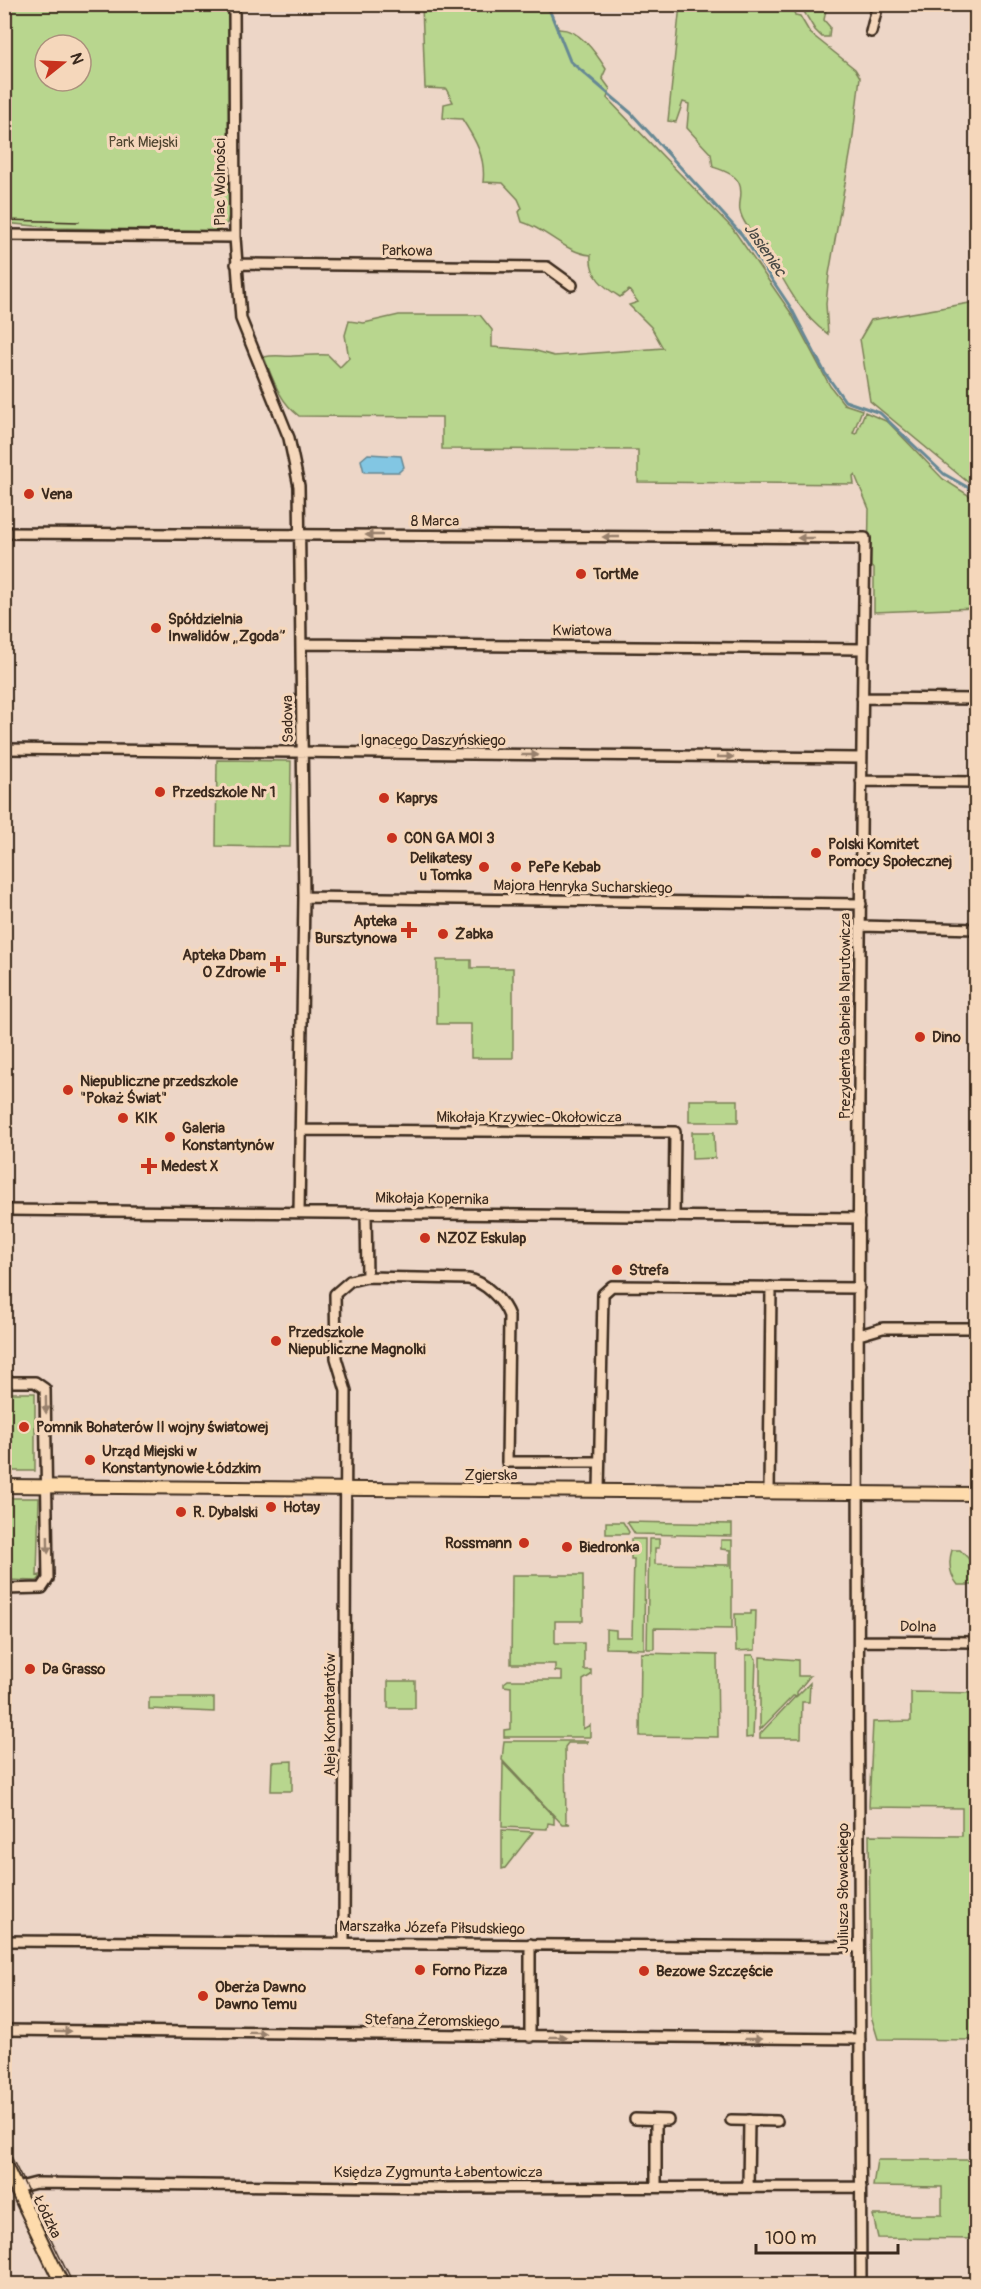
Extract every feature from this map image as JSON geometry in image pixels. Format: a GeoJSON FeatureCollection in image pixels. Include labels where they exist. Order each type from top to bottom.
{"type":"FeatureCollection","features":[{"type":"Feature","properties":{"kind":"main road","name":"Zgierska"},"geometry":{"type":"LineString","coordinates":[[4,1486],[976,1494]]}},
{"type":"Feature","properties":{"kind":"main road","name":"Łódzka"},"geometry":{"type":"LineString","coordinates":[[4,2163],[62,2284]]}},
{"type":"Feature","properties":{"kind":"street","name":"Plac Wolności"},"geometry":{"type":"LineString","coordinates":[[4,235],[235,237],[234,4]]}},
{"type":"Feature","properties":{"kind":"street"},"geometry":{"type":"LineString","coordinates":[[871,32],[878,4]]}},
{"type":"Feature","properties":{"kind":"street","name":"Sadowa"},"geometry":{"type":"LineString","coordinates":[[235,237],[238,298],[244,330],[293,452],[299,486],[304,897],[299,1212]]}},
{"type":"Feature","properties":{"kind":"street","name":"Parkowa"},"geometry":{"type":"LineString","coordinates":[[236,264],[546,267],[572,285]]}},
{"type":"Feature","properties":{"kind":"street","name":"8 Marca"},"geometry":{"type":"LineString","coordinates":[[4,533],[865,538]]}},
{"type":"Feature","properties":{"kind":"street","name":"Prezydenta Gabriela Narutowicza"},"geometry":{"type":"LineString","coordinates":[[859,1492],[861,758],[865,538]]}},
{"type":"Feature","properties":{"kind":"street","name":"Kwiatowa"},"geometry":{"type":"LineString","coordinates":[[302,644],[863,649]]}},
{"type":"Feature","properties":{"kind":"street"},"geometry":{"type":"LineString","coordinates":[[862,698],[976,699]]}},
{"type":"Feature","properties":{"kind":"street","name":"Ignacego Daszyńskiego"},"geometry":{"type":"LineString","coordinates":[[4,749],[303,754],[861,758]]}},
{"type":"Feature","properties":{"kind":"street"},"geometry":{"type":"LineString","coordinates":[[861,781],[976,782]]}},
{"type":"Feature","properties":{"kind":"street","name":"Majora Henryka Sucharskiego"},"geometry":{"type":"LineString","coordinates":[[304,897],[861,904]]}},
{"type":"Feature","properties":{"kind":"street"},"geometry":{"type":"LineString","coordinates":[[861,926],[976,929]]}},
{"type":"Feature","properties":{"kind":"street","name":"Mikołaja Krzywiec-Okołowicza"},"geometry":{"type":"LineString","coordinates":[[300,1130],[675,1132],[674,1216]]}},
{"type":"Feature","properties":{"kind":"street","name":"Mikołaja Kopernika"},"geometry":{"type":"LineString","coordinates":[[4,1210],[859,1218]]}},
{"type":"Feature","properties":{"kind":"street"},"geometry":{"type":"LineString","coordinates":[[366,1213],[367,1277],[468,1279],[479,1282],[495,1297],[509,1316],[507,1462],[599,1462]]}},
{"type":"Feature","properties":{"kind":"street","name":"Aleja Kombatantów"},"geometry":{"type":"LineString","coordinates":[[344,1942],[346,1391],[336,1358],[335,1294],[350,1281],[367,1277]]}},
{"type":"Feature","properties":{"kind":"street"},"geometry":{"type":"LineString","coordinates":[[599,1491],[603,1306],[606,1289],[619,1286],[859,1288]]}},
{"type":"Feature","properties":{"kind":"street"},"geometry":{"type":"LineString","coordinates":[[769,1492],[771,1287]]}},
{"type":"Feature","properties":{"kind":"street"},"geometry":{"type":"LineString","coordinates":[[859,1335],[883,1328],[976,1328]]}},
{"type":"Feature","properties":{"kind":"street"},"geometry":{"type":"LineString","coordinates":[[4,1382],[34,1382],[45,1389],[47,1487],[46,1584],[38,1589],[4,1588]]}},
{"type":"Feature","properties":{"kind":"street","name":"Juliusza Słowackiego"},"geometry":{"type":"LineString","coordinates":[[859,1492],[858,1947],[861,2284]]}},
{"type":"Feature","properties":{"kind":"street","name":"Dolna"},"geometry":{"type":"LineString","coordinates":[[859,1641],[976,1642]]}},
{"type":"Feature","properties":{"kind":"street","name":"Marszałka Józefa Piłsudskiego"},"geometry":{"type":"LineString","coordinates":[[4,1941],[858,1947]]}},
{"type":"Feature","properties":{"kind":"street"},"geometry":{"type":"LineString","coordinates":[[530,1944],[530,2037]]}},
{"type":"Feature","properties":{"kind":"street","name":"Stefana Żeromskiego"},"geometry":{"type":"LineString","coordinates":[[4,2030],[860,2039]]}},
{"type":"Feature","properties":{"kind":"street"},"geometry":{"type":"LineString","coordinates":[[635,2119],[668,2120]]}},
{"type":"Feature","properties":{"kind":"street"},"geometry":{"type":"LineString","coordinates":[[656,2120],[656,2187]]}},
{"type":"Feature","properties":{"kind":"street"},"geometry":{"type":"LineString","coordinates":[[731,2120],[777,2121]]}},
{"type":"Feature","properties":{"kind":"street"},"geometry":{"type":"LineString","coordinates":[[748,2187],[749,2120]]}},
{"type":"Feature","properties":{"kind":"street","name":"Księdza Zygmunta Łabentowicza"},"geometry":{"type":"LineString","coordinates":[[16,2188],[36,2183],[442,2188],[861,2187]]}},
{"type":"Feature","properties":{"kind":"green space","name":"Park Miejski"},"geometry":{"type":"Polygon","coordinates":[[[5,5],[230,5],[230,212],[227,223],[217,231],[55,228],[5,223],[5,5]]]}},
{"type":"Feature","properties":{"kind":"green space"},"geometry":{"type":"Polygon","coordinates":[[[422,5],[546,5],[559,29],[574,33],[587,43],[606,69],[602,78],[610,89],[607,98],[733,229],[791,313],[830,386],[844,404],[862,410],[853,433],[856,434],[865,412],[888,422],[943,479],[976,500],[976,608],[874,612],[874,568],[868,567],[869,509],[855,475],[853,476],[854,484],[638,482],[638,450],[442,449],[442,417],[299,416],[286,404],[264,357],[328,355],[340,367],[349,358],[345,335],[349,321],[364,323],[399,315],[480,315],[492,330],[492,347],[533,350],[554,356],[663,348],[651,327],[629,305],[638,302],[629,290],[620,297],[608,289],[592,269],[591,255],[564,246],[540,230],[522,222],[519,212],[522,208],[518,199],[503,183],[483,182],[481,156],[467,126],[462,119],[443,118],[444,104],[453,102],[446,89],[425,88],[422,5]]]}},
{"type":"Feature","properties":{"kind":"green space"},"geometry":{"type":"Polygon","coordinates":[[[680,5],[792,5],[795,15],[800,16],[810,33],[855,69],[860,77],[852,144],[829,274],[826,304],[828,334],[802,309],[768,251],[745,224],[740,211],[741,190],[737,180],[728,173],[713,167],[711,154],[687,128],[689,104],[683,102],[676,122],[668,121],[680,5]]]}},
{"type":"Feature","properties":{"kind":"green space"},"geometry":{"type":"Polygon","coordinates":[[[800,5],[827,5],[824,20],[830,27],[829,37],[822,37],[815,30],[800,5]]]}},
{"type":"Feature","properties":{"kind":"green space"},"geometry":{"type":"Polygon","coordinates":[[[976,302],[976,489],[870,401],[860,339],[871,320],[976,302]]]}},
{"type":"Feature","properties":{"kind":"green space"},"geometry":{"type":"Polygon","coordinates":[[[217,760],[291,761],[290,847],[216,846],[217,760]]]}},
{"type":"Feature","properties":{"kind":"green space"},"geometry":{"type":"Polygon","coordinates":[[[437,960],[471,960],[471,968],[513,968],[513,1058],[471,1058],[471,1024],[437,1024],[437,960]]]}},
{"type":"Feature","properties":{"kind":"green space"},"geometry":{"type":"Polygon","coordinates":[[[689,1100],[738,1100],[738,1122],[689,1122],[689,1100]]]}},
{"type":"Feature","properties":{"kind":"green space"},"geometry":{"type":"Polygon","coordinates":[[[692,1132],[714,1132],[715,1158],[692,1159],[692,1132]]]}},
{"type":"Feature","properties":{"kind":"green space"},"geometry":{"type":"Polygon","coordinates":[[[5,1393],[35,1393],[35,1471],[5,1471],[5,1393]]]}},
{"type":"Feature","properties":{"kind":"green space"},"geometry":{"type":"Polygon","coordinates":[[[5,1498],[39,1498],[37,1576],[40,1575],[40,1578],[37,1581],[5,1580],[5,1498]]]}},
{"type":"Feature","properties":{"kind":"green space"},"geometry":{"type":"Polygon","coordinates":[[[606,1522],[623,1522],[629,1532],[628,1534],[606,1534],[606,1522]]]}},
{"type":"Feature","properties":{"kind":"green space"},"geometry":{"type":"Polygon","coordinates":[[[627,1522],[732,1524],[732,1536],[635,1534],[627,1522]]]}},
{"type":"Feature","properties":{"kind":"green space"},"geometry":{"type":"Polygon","coordinates":[[[631,1539],[645,1539],[644,1649],[606,1648],[606,1629],[616,1630],[616,1637],[632,1637],[634,1559],[631,1559],[631,1539]]]}},
{"type":"Feature","properties":{"kind":"green space"},"geometry":{"type":"Polygon","coordinates":[[[649,1539],[659,1539],[659,1548],[655,1548],[655,1564],[730,1565],[730,1550],[721,1549],[721,1540],[732,1540],[732,1629],[654,1628],[654,1649],[647,1649],[649,1539]]]}},
{"type":"Feature","properties":{"kind":"green space"},"geometry":{"type":"Polygon","coordinates":[[[952,1550],[960,1550],[971,1561],[976,1560],[976,1585],[958,1585],[955,1581],[950,1568],[952,1550]]]}},
{"type":"Feature","properties":{"kind":"green space"},"geometry":{"type":"Polygon","coordinates":[[[512,1575],[583,1575],[583,1621],[555,1621],[555,1643],[584,1643],[584,1670],[591,1670],[591,1675],[583,1680],[583,1729],[590,1725],[590,1737],[504,1737],[504,1730],[511,1729],[511,1687],[504,1686],[504,1683],[508,1680],[562,1680],[562,1672],[555,1671],[555,1664],[511,1664],[512,1575]]]}},
{"type":"Feature","properties":{"kind":"green space"},"geometry":{"type":"Polygon","coordinates":[[[751,1611],[756,1611],[755,1650],[736,1651],[735,1614],[751,1614],[751,1611]]]}},
{"type":"Feature","properties":{"kind":"green space"},"geometry":{"type":"Polygon","coordinates":[[[641,1653],[717,1655],[718,1737],[640,1736],[641,1653]]]}},
{"type":"Feature","properties":{"kind":"green space"},"geometry":{"type":"Polygon","coordinates":[[[746,1655],[753,1655],[756,1659],[753,1737],[746,1738],[746,1655]]]}},
{"type":"Feature","properties":{"kind":"green space"},"geometry":{"type":"Polygon","coordinates":[[[760,1657],[798,1660],[798,1676],[810,1676],[797,1692],[797,1696],[810,1683],[809,1702],[802,1702],[801,1738],[760,1738],[760,1734],[796,1696],[793,1696],[760,1730],[760,1657]]]}},
{"type":"Feature","properties":{"kind":"green space"},"geometry":{"type":"Polygon","coordinates":[[[388,1681],[415,1681],[415,1708],[388,1708],[388,1681]]]}},
{"type":"Feature","properties":{"kind":"green space"},"geometry":{"type":"Polygon","coordinates":[[[911,1692],[975,1693],[976,1888],[970,1889],[972,1901],[976,1901],[976,2040],[878,2039],[871,2016],[869,1835],[962,1836],[962,1808],[869,1807],[873,1722],[911,1721],[911,1692]]]}},
{"type":"Feature","properties":{"kind":"green space"},"geometry":{"type":"Polygon","coordinates":[[[149,1698],[214,1698],[214,1712],[149,1709],[149,1698]]]}},
{"type":"Feature","properties":{"kind":"green space"},"geometry":{"type":"Polygon","coordinates":[[[504,1741],[588,1741],[587,1743],[568,1743],[565,1747],[566,1822],[570,1824],[562,1824],[502,1760],[504,1741]]]}},
{"type":"Feature","properties":{"kind":"green space"},"geometry":{"type":"Polygon","coordinates":[[[292,1761],[292,1791],[271,1791],[272,1762],[292,1761]]]}},
{"type":"Feature","properties":{"kind":"green space"},"geometry":{"type":"Polygon","coordinates":[[[503,1763],[554,1817],[554,1824],[548,1823],[547,1829],[502,1827],[503,1763]]]}},
{"type":"Feature","properties":{"kind":"green space"},"geometry":{"type":"Polygon","coordinates":[[[502,1830],[533,1832],[502,1869],[502,1830]]]}},
{"type":"Feature","properties":{"kind":"green space"},"geometry":{"type":"Polygon","coordinates":[[[877,2160],[976,2160],[976,2239],[878,2238],[873,2215],[942,2215],[942,2187],[873,2186],[877,2160]]]}},
{"type":"Feature","properties":{"kind":"water"},"geometry":{"type":"Polygon","coordinates":[[[368,454],[401,456],[404,467],[399,472],[364,472],[361,460],[368,454]]]}},
{"type":"Feature","properties":{"kind":"waterway","name":"Jasieniec"},"geometry":{"type":"LineString","coordinates":[[547,4],[570,61],[631,113],[742,235],[791,308],[825,373],[845,401],[880,413],[944,474],[976,492]]}},
{"type":"Feature","properties":{"kind":"tram line"},"geometry":{"type":"LineString","coordinates":[[4,220],[79,222]]}},
{"type":"Feature","properties":{"kind":"tram line"},"geometry":{"type":"LineString","coordinates":[[4,2142],[73,2284]]}},
{"type":"Feature","properties":{"kind":"place","name":"Vena"},"geometry":{"type":"Point","coordinates":[29,494]}},
{"type":"Feature","properties":{"kind":"place","name":"TortMe"},"geometry":{"type":"Point","coordinates":[581,574]}},
{"type":"Feature","properties":{"kind":"place","name":"Spółdzielnia Inwalidów „Zgoda”"},"geometry":{"type":"Point","coordinates":[156,628]}},
{"type":"Feature","properties":{"kind":"place","name":"Przedszkole Nr 1"},"geometry":{"type":"Point","coordinates":[160,792]}},
{"type":"Feature","properties":{"kind":"place","name":"Kaprys"},"geometry":{"type":"Point","coordinates":[384,798]}},
{"type":"Feature","properties":{"kind":"place","name":"CON GA MOI 3"},"geometry":{"type":"Point","coordinates":[392,838]}},
{"type":"Feature","properties":{"kind":"place","name":"Polski Komitet Pomocy Społecznej"},"geometry":{"type":"Point","coordinates":[816,853]}},
{"type":"Feature","properties":{"kind":"place","name":"Delikatesy u Tomka"},"geometry":{"type":"Point","coordinates":[484,867]}},
{"type":"Feature","properties":{"kind":"place","name":"PePe Kebab"},"geometry":{"type":"Point","coordinates":[516,867]}},
{"type":"Feature","properties":{"kind":"place","name":"Apteka Bursztynowa"},"geometry":{"type":"Point","coordinates":[409,930]}},
{"type":"Feature","properties":{"kind":"place","name":"Żabka"},"geometry":{"type":"Point","coordinates":[443,934]}},
{"type":"Feature","properties":{"kind":"place","name":"Apteka Dbam O Zdrowie"},"geometry":{"type":"Point","coordinates":[278,964]}},
{"type":"Feature","properties":{"kind":"place","name":"Dino"},"geometry":{"type":"Point","coordinates":[920,1037]}},
{"type":"Feature","properties":{"kind":"place","name":"Niepubliczne przedszkole \"Pokaż Świat\""},"geometry":{"type":"Point","coordinates":[68,1090]}},
{"type":"Feature","properties":{"kind":"place","name":"KIK"},"geometry":{"type":"Point","coordinates":[123,1118]}},
{"type":"Feature","properties":{"kind":"place","name":"Galeria Konstantynów"},"geometry":{"type":"Point","coordinates":[170,1137]}},
{"type":"Feature","properties":{"kind":"place","name":"Medest X"},"geometry":{"type":"Point","coordinates":[149,1166]}},
{"type":"Feature","properties":{"kind":"place","name":"NZOZ Eskulap"},"geometry":{"type":"Point","coordinates":[425,1238]}},
{"type":"Feature","properties":{"kind":"place","name":"Strefa"},"geometry":{"type":"Point","coordinates":[617,1270]}},
{"type":"Feature","properties":{"kind":"place","name":"Przedszkole Niepubliczne Magnolki"},"geometry":{"type":"Point","coordinates":[276,1341]}},
{"type":"Feature","properties":{"kind":"place","name":"Pomnik Bohaterów II wojny światowej"},"geometry":{"type":"Point","coordinates":[24,1427]}},
{"type":"Feature","properties":{"kind":"place","name":"Urząd Miejski w Konstantynowie Łódzkim"},"geometry":{"type":"Point","coordinates":[90,1460]}},
{"type":"Feature","properties":{"kind":"place","name":"Hotay"},"geometry":{"type":"Point","coordinates":[271,1507]}},
{"type":"Feature","properties":{"kind":"place","name":"R. Dybalski"},"geometry":{"type":"Point","coordinates":[181,1512]}},
{"type":"Feature","properties":{"kind":"place","name":"Rossmann"},"geometry":{"type":"Point","coordinates":[524,1543]}},
{"type":"Feature","properties":{"kind":"place","name":"Biedronka"},"geometry":{"type":"Point","coordinates":[567,1547]}},
{"type":"Feature","properties":{"kind":"place","name":"Da Grasso"},"geometry":{"type":"Point","coordinates":[30,1669]}},
{"type":"Feature","properties":{"kind":"place","name":"Forno Pizza"},"geometry":{"type":"Point","coordinates":[420,1970]}},
{"type":"Feature","properties":{"kind":"place","name":"Bezowe Szczęście"},"geometry":{"type":"Point","coordinates":[644,1971]}},
{"type":"Feature","properties":{"kind":"place","name":"Oberża Dawno Dawno Temu"},"geometry":{"type":"Point","coordinates":[203,1996]}}]}
